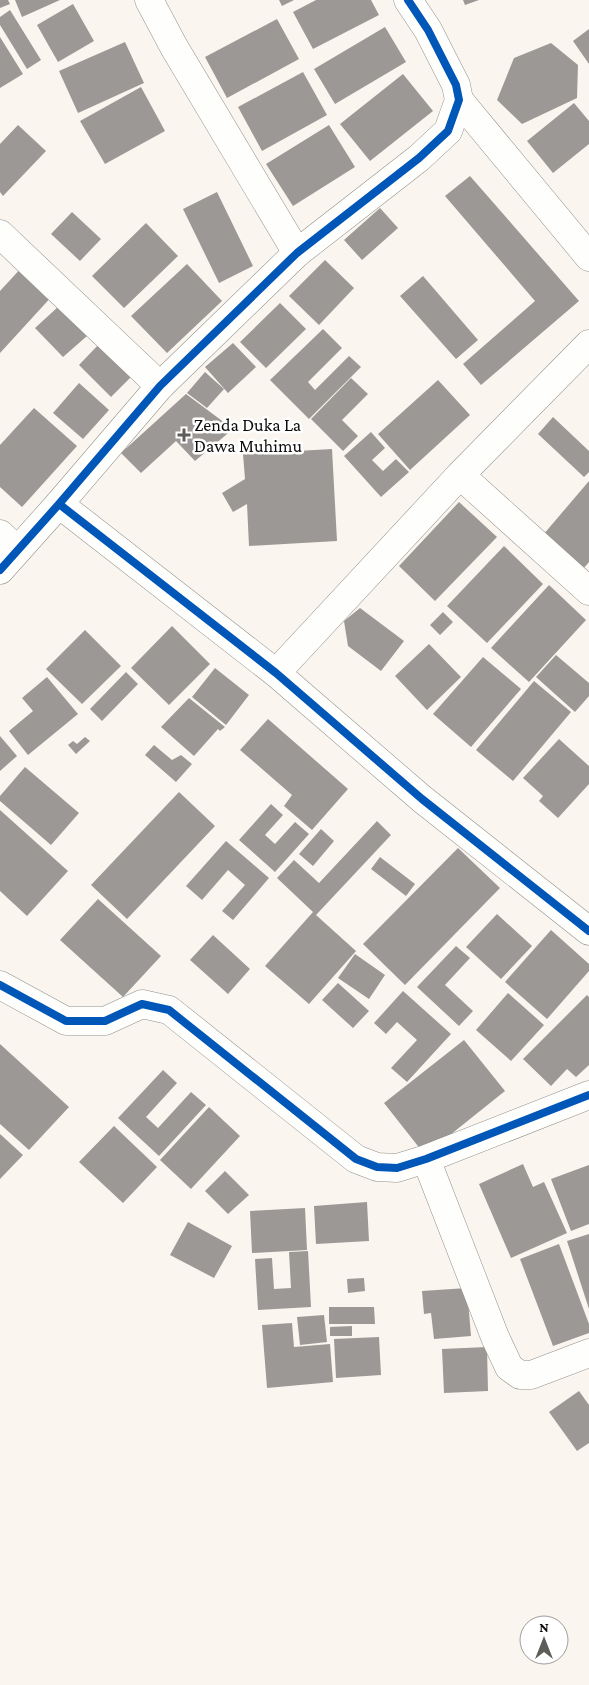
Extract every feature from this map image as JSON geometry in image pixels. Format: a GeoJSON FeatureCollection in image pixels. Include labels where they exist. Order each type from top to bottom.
{"type":"FeatureCollection","features":[{"type":"Feature","properties":{"kind":"street"},"geometry":{"type":"LineString","coordinates":[[149,0],[174,46],[297,253]]}},
{"type":"Feature","properties":{"kind":"street"},"geometry":{"type":"LineString","coordinates":[[408,0],[448,67],[456,84],[459,100],[589,257]]}},
{"type":"Feature","properties":{"kind":"street"},"geometry":{"type":"LineString","coordinates":[[6,551],[59,504],[160,386],[297,253],[419,158],[448,131],[459,100]]}},
{"type":"Feature","properties":{"kind":"street"},"geometry":{"type":"LineString","coordinates":[[0,234],[160,386]]}},
{"type":"Feature","properties":{"kind":"street"},"geometry":{"type":"LineString","coordinates":[[276,673],[460,475],[589,344]]}},
{"type":"Feature","properties":{"kind":"street"},"geometry":{"type":"LineString","coordinates":[[460,475],[589,591]]}},
{"type":"Feature","properties":{"kind":"street"},"geometry":{"type":"LineString","coordinates":[[59,504],[276,673],[422,799],[589,931]]}},
{"type":"Feature","properties":{"kind":"street"},"geometry":{"type":"LineString","coordinates":[[0,985],[66,1021],[105,1021],[142,1004],[169,1010],[356,1159],[377,1167],[397,1168],[426,1159],[589,1095]]}},
{"type":"Feature","properties":{"kind":"street"},"geometry":{"type":"LineString","coordinates":[[426,1159],[495,1337],[509,1367],[520,1375],[531,1375],[589,1353]]}},
{"type":"Feature","properties":{"kind":"building"},"geometry":{"type":"Polygon","coordinates":[[[0,0],[8,0],[10,4],[0,8],[0,0]]]}},
{"type":"Feature","properties":{"kind":"building"},"geometry":{"type":"Polygon","coordinates":[[[15,0],[60,0],[22,17],[15,0]]]}},
{"type":"Feature","properties":{"kind":"building"},"geometry":{"type":"Polygon","coordinates":[[[279,0],[294,0],[282,6],[279,0]]]}},
{"type":"Feature","properties":{"kind":"building"},"geometry":{"type":"Polygon","coordinates":[[[316,0],[371,0],[379,15],[313,49],[293,12],[316,0]]]}},
{"type":"Feature","properties":{"kind":"building"},"geometry":{"type":"Polygon","coordinates":[[[463,0],[479,0],[465,5],[463,0]]]}},
{"type":"Feature","properties":{"kind":"building"},"geometry":{"type":"Polygon","coordinates":[[[73,4],[94,41],[58,62],[37,25],[73,4]]]}},
{"type":"Feature","properties":{"kind":"building"},"geometry":{"type":"Polygon","coordinates":[[[10,10],[41,60],[27,69],[0,25],[0,17],[10,10]]]}},
{"type":"Feature","properties":{"kind":"building"},"geometry":{"type":"Polygon","coordinates":[[[277,19],[299,59],[227,98],[205,57],[277,19]]]}},
{"type":"Feature","properties":{"kind":"building"},"geometry":{"type":"Polygon","coordinates":[[[385,27],[406,62],[335,104],[314,69],[385,27]]]}},
{"type":"Feature","properties":{"kind":"building"},"geometry":{"type":"Polygon","coordinates":[[[589,29],[589,64],[573,41],[589,29]]]}},
{"type":"Feature","properties":{"kind":"building"},"geometry":{"type":"Polygon","coordinates":[[[0,37],[23,74],[0,88],[0,37]]]}},
{"type":"Feature","properties":{"kind":"building"},"geometry":{"type":"Polygon","coordinates":[[[125,42],[144,83],[78,113],[59,71],[125,42]]]}},
{"type":"Feature","properties":{"kind":"building"},"geometry":{"type":"Polygon","coordinates":[[[551,43],[578,65],[577,98],[522,124],[497,100],[514,58],[551,43]]]}},
{"type":"Feature","properties":{"kind":"building"},"geometry":{"type":"Polygon","coordinates":[[[303,72],[327,115],[262,151],[238,107],[303,72]]]}},
{"type":"Feature","properties":{"kind":"building"},"geometry":{"type":"Polygon","coordinates":[[[403,74],[433,111],[370,161],[340,124],[403,74]]]}},
{"type":"Feature","properties":{"kind":"building"},"geometry":{"type":"Polygon","coordinates":[[[141,87],[165,131],[105,164],[80,121],[141,87]]]}},
{"type":"Feature","properties":{"kind":"building"},"geometry":{"type":"Polygon","coordinates":[[[574,103],[589,121],[589,144],[553,173],[527,141],[574,103]]]}},
{"type":"Feature","properties":{"kind":"building"},"geometry":{"type":"Polygon","coordinates":[[[18,125],[46,151],[3,196],[0,192],[0,144],[18,125]]]}},
{"type":"Feature","properties":{"kind":"building"},"geometry":{"type":"Polygon","coordinates":[[[329,125],[355,167],[293,206],[266,164],[329,125]]]}},
{"type":"Feature","properties":{"kind":"building"},"geometry":{"type":"Polygon","coordinates":[[[470,176],[579,301],[481,385],[463,364],[535,301],[445,196],[470,176]]]}},
{"type":"Feature","properties":{"kind":"building"},"geometry":{"type":"Polygon","coordinates":[[[217,192],[253,266],[219,283],[183,209],[217,192]]]}},
{"type":"Feature","properties":{"kind":"building"},"geometry":{"type":"Polygon","coordinates":[[[380,208],[398,228],[362,260],[344,240],[380,208]]]}},
{"type":"Feature","properties":{"kind":"building"},"geometry":{"type":"Polygon","coordinates":[[[72,212],[101,239],[80,261],[51,234],[72,212]]]}},
{"type":"Feature","properties":{"kind":"building"},"geometry":{"type":"Polygon","coordinates":[[[146,223],[178,256],[124,308],[92,276],[146,223]]]}},
{"type":"Feature","properties":{"kind":"building"},"geometry":{"type":"Polygon","coordinates":[[[325,260],[354,288],[319,325],[289,296],[325,260]]]}},
{"type":"Feature","properties":{"kind":"building"},"geometry":{"type":"Polygon","coordinates":[[[187,264],[222,301],[167,353],[131,316],[187,264]]]}},
{"type":"Feature","properties":{"kind":"building"},"geometry":{"type":"Polygon","coordinates":[[[23,266],[54,294],[0,353],[0,291],[23,266]]]}},
{"type":"Feature","properties":{"kind":"building"},"geometry":{"type":"Polygon","coordinates":[[[423,276],[478,340],[456,359],[400,296],[423,276]]]}},
{"type":"Feature","properties":{"kind":"building"},"geometry":{"type":"Polygon","coordinates":[[[280,303],[306,329],[266,368],[240,342],[280,303]]]}},
{"type":"Feature","properties":{"kind":"building"},"geometry":{"type":"Polygon","coordinates":[[[59,306],[87,336],[63,357],[35,328],[59,306]]]}},
{"type":"Feature","properties":{"kind":"building"},"geometry":{"type":"Polygon","coordinates":[[[323,329],[342,348],[308,382],[315,390],[349,356],[361,367],[309,419],[270,380],[323,329]]]}},
{"type":"Feature","properties":{"kind":"building"},"geometry":{"type":"Polygon","coordinates":[[[101,342],[134,374],[111,397],[79,365],[101,342]]]}},
{"type":"Feature","properties":{"kind":"building"},"geometry":{"type":"Polygon","coordinates":[[[233,343],[256,367],[228,393],[205,367],[233,343]]]}},
{"type":"Feature","properties":{"kind":"building"},"geometry":{"type":"Polygon","coordinates":[[[205,372],[224,389],[207,408],[187,393],[205,372]]]}},
{"type":"Feature","properties":{"kind":"building"},"geometry":{"type":"Polygon","coordinates":[[[351,378],[368,394],[342,420],[358,436],[343,451],[311,419],[351,378]]]}},
{"type":"Feature","properties":{"kind":"building"},"geometry":{"type":"Polygon","coordinates":[[[438,380],[470,415],[410,470],[378,434],[438,380]]]}},
{"type":"Feature","properties":{"kind":"building"},"geometry":{"type":"Polygon","coordinates":[[[79,383],[109,410],[83,439],[53,413],[79,383]]]}},
{"type":"Feature","properties":{"kind":"building","name":"Zenda Duka La Dawa Muhimu"},"geometry":{"type":"Polygon","coordinates":[[[186,394],[233,429],[195,461],[176,441],[141,473],[121,453],[186,394]]]}},
{"type":"Feature","properties":{"kind":"building"},"geometry":{"type":"Polygon","coordinates":[[[34,408],[77,446],[22,507],[0,487],[0,445],[34,408]]]}},
{"type":"Feature","properties":{"kind":"building"},"geometry":{"type":"Polygon","coordinates":[[[553,417],[589,451],[589,472],[584,477],[538,434],[553,417]]]}},
{"type":"Feature","properties":{"kind":"building"},"geometry":{"type":"Polygon","coordinates":[[[371,432],[385,448],[372,460],[383,471],[396,459],[409,472],[381,497],[344,456],[371,432]]]}},
{"type":"Feature","properties":{"kind":"building"},"geometry":{"type":"Polygon","coordinates":[[[332,449],[337,541],[249,546],[247,504],[233,512],[222,493],[245,479],[243,454],[332,449]]]}},
{"type":"Feature","properties":{"kind":"building"},"geometry":{"type":"Polygon","coordinates":[[[589,481],[589,562],[583,569],[543,535],[589,481]]]}},
{"type":"Feature","properties":{"kind":"building"},"geometry":{"type":"Polygon","coordinates":[[[459,502],[497,537],[435,601],[399,566],[459,502]]]}},
{"type":"Feature","properties":{"kind":"building"},"geometry":{"type":"Polygon","coordinates":[[[504,546],[543,584],[487,643],[447,606],[504,546]]]}},
{"type":"Feature","properties":{"kind":"building"},"geometry":{"type":"Polygon","coordinates":[[[549,585],[586,620],[529,682],[491,648],[549,585]]]}},
{"type":"Feature","properties":{"kind":"building"},"geometry":{"type":"Polygon","coordinates":[[[360,608],[404,641],[381,671],[348,646],[344,621],[360,608]]]}},
{"type":"Feature","properties":{"kind":"building"},"geometry":{"type":"Polygon","coordinates":[[[443,612],[453,622],[440,635],[430,625],[443,612]]]}},
{"type":"Feature","properties":{"kind":"building"},"geometry":{"type":"Polygon","coordinates":[[[172,626],[210,664],[169,705],[131,668],[172,626]]]}},
{"type":"Feature","properties":{"kind":"building"},"geometry":{"type":"Polygon","coordinates":[[[85,630],[121,666],[82,704],[46,669],[85,630]]]}},
{"type":"Feature","properties":{"kind":"building"},"geometry":{"type":"Polygon","coordinates":[[[429,644],[461,677],[427,710],[395,676],[429,644]]]}},
{"type":"Feature","properties":{"kind":"building"},"geometry":{"type":"Polygon","coordinates":[[[556,655],[589,683],[589,696],[575,712],[536,677],[556,655]]]}},
{"type":"Feature","properties":{"kind":"building"},"geometry":{"type":"Polygon","coordinates":[[[483,657],[521,689],[471,747],[433,714],[483,657]]]}},
{"type":"Feature","properties":{"kind":"building"},"geometry":{"type":"Polygon","coordinates":[[[215,668],[249,695],[226,725],[192,697],[215,668]]]}},
{"type":"Feature","properties":{"kind":"building"},"geometry":{"type":"Polygon","coordinates":[[[126,672],[138,684],[102,721],[90,709],[126,672]]]}},
{"type":"Feature","properties":{"kind":"building"},"geometry":{"type":"Polygon","coordinates":[[[47,677],[78,714],[28,755],[9,731],[33,711],[22,698],[47,677]]]}},
{"type":"Feature","properties":{"kind":"building"},"geometry":{"type":"Polygon","coordinates":[[[534,681],[571,712],[513,781],[476,750],[534,681]]]}},
{"type":"Feature","properties":{"kind":"building"},"geometry":{"type":"Polygon","coordinates":[[[189,698],[225,727],[220,731],[218,729],[194,756],[161,727],[189,698]]]}},
{"type":"Feature","properties":{"kind":"building"},"geometry":{"type":"Polygon","coordinates":[[[268,719],[348,789],[312,830],[284,806],[292,795],[240,750],[268,719]]]}},
{"type":"Feature","properties":{"kind":"building"},"geometry":{"type":"Polygon","coordinates":[[[0,736],[17,756],[0,771],[0,736]]]}},
{"type":"Feature","properties":{"kind":"building"},"geometry":{"type":"Polygon","coordinates":[[[85,737],[90,741],[76,754],[68,745],[73,741],[77,744],[85,737]]]}},
{"type":"Feature","properties":{"kind":"building"},"geometry":{"type":"Polygon","coordinates":[[[559,739],[589,766],[589,784],[558,818],[539,801],[543,796],[523,778],[559,739]]]}},
{"type":"Feature","properties":{"kind":"building"},"geometry":{"type":"Polygon","coordinates":[[[154,745],[172,760],[181,755],[192,764],[176,782],[145,755],[154,745]]]}},
{"type":"Feature","properties":{"kind":"building"},"geometry":{"type":"Polygon","coordinates":[[[25,767],[79,813],[51,845],[0,801],[0,796],[25,767]]]}},
{"type":"Feature","properties":{"kind":"building"},"geometry":{"type":"Polygon","coordinates":[[[179,792],[215,826],[127,919],[91,885],[179,792]]]}},
{"type":"Feature","properties":{"kind":"building"},"geometry":{"type":"Polygon","coordinates":[[[271,804],[283,815],[265,835],[275,844],[295,822],[309,834],[275,872],[239,840],[271,804]]]}},
{"type":"Feature","properties":{"kind":"building"},"geometry":{"type":"Polygon","coordinates":[[[0,810],[68,871],[27,916],[0,891],[0,810]]]}},
{"type":"Feature","properties":{"kind":"building"},"geometry":{"type":"Polygon","coordinates":[[[377,821],[391,835],[316,915],[356,951],[309,1004],[265,966],[313,912],[277,878],[294,860],[319,883],[377,821]]]}},
{"type":"Feature","properties":{"kind":"building"},"geometry":{"type":"Polygon","coordinates":[[[321,829],[334,841],[313,866],[299,854],[321,829]]]}},
{"type":"Feature","properties":{"kind":"building"},"geometry":{"type":"Polygon","coordinates":[[[226,841],[269,878],[233,920],[222,911],[245,885],[228,870],[202,900],[186,886],[226,841]]]}},
{"type":"Feature","properties":{"kind":"building"},"geometry":{"type":"Polygon","coordinates":[[[458,848],[500,888],[405,985],[363,944],[458,848]]]}},
{"type":"Feature","properties":{"kind":"building"},"geometry":{"type":"Polygon","coordinates":[[[380,857],[415,884],[406,896],[371,869],[380,857]]]}},
{"type":"Feature","properties":{"kind":"building"},"geometry":{"type":"Polygon","coordinates":[[[98,899],[161,956],[123,997],[60,940],[98,899]]]}},
{"type":"Feature","properties":{"kind":"building"},"geometry":{"type":"Polygon","coordinates":[[[497,914],[532,946],[501,979],[466,947],[497,914]]]}},
{"type":"Feature","properties":{"kind":"building"},"geometry":{"type":"Polygon","coordinates":[[[551,930],[589,964],[589,971],[547,1019],[505,982],[551,930]]]}},
{"type":"Feature","properties":{"kind":"building"},"geometry":{"type":"Polygon","coordinates":[[[213,935],[250,969],[228,994],[190,960],[213,935]]]}},
{"type":"Feature","properties":{"kind":"building"},"geometry":{"type":"Polygon","coordinates":[[[456,946],[470,958],[445,985],[473,1011],[459,1026],[417,987],[456,946]]]}},
{"type":"Feature","properties":{"kind":"building"},"geometry":{"type":"Polygon","coordinates":[[[355,954],[385,975],[369,999],[338,978],[355,954]]]}},
{"type":"Feature","properties":{"kind":"building"},"geometry":{"type":"Polygon","coordinates":[[[338,983],[369,1011],[353,1028],[322,1000],[338,983]]]}},
{"type":"Feature","properties":{"kind":"building"},"geometry":{"type":"Polygon","coordinates":[[[403,991],[451,1034],[407,1082],[391,1068],[417,1040],[397,1022],[386,1034],[374,1023],[403,991]]]}},
{"type":"Feature","properties":{"kind":"building"},"geometry":{"type":"Polygon","coordinates":[[[508,993],[544,1025],[511,1061],[476,1030],[508,993]]]}},
{"type":"Feature","properties":{"kind":"building"},"geometry":{"type":"Polygon","coordinates":[[[587,995],[589,997],[589,1065],[576,1077],[567,1069],[551,1086],[523,1059],[587,995]]]}},
{"type":"Feature","properties":{"kind":"building"},"geometry":{"type":"Polygon","coordinates":[[[464,1040],[505,1091],[425,1155],[384,1103],[464,1040]]]}},
{"type":"Feature","properties":{"kind":"building"},"geometry":{"type":"Polygon","coordinates":[[[0,1044],[69,1107],[29,1150],[0,1124],[0,1044]]]}},
{"type":"Feature","properties":{"kind":"building"},"geometry":{"type":"Polygon","coordinates":[[[163,1070],[177,1083],[146,1117],[158,1128],[191,1092],[206,1105],[159,1156],[118,1118],[163,1070]]]}},
{"type":"Feature","properties":{"kind":"building"},"geometry":{"type":"Polygon","coordinates":[[[209,1107],[240,1136],[191,1189],[160,1160],[209,1107]]]}},
{"type":"Feature","properties":{"kind":"building"},"geometry":{"type":"Polygon","coordinates":[[[114,1126],[157,1167],[123,1203],[79,1162],[114,1126]]]}},
{"type":"Feature","properties":{"kind":"building"},"geometry":{"type":"Polygon","coordinates":[[[0,1134],[23,1155],[0,1179],[0,1134]]]}},
{"type":"Feature","properties":{"kind":"building"},"geometry":{"type":"Polygon","coordinates":[[[523,1164],[533,1187],[544,1182],[567,1233],[511,1258],[479,1184],[523,1164]]]}},
{"type":"Feature","properties":{"kind":"building"},"geometry":{"type":"Polygon","coordinates":[[[589,1165],[589,1224],[571,1231],[551,1179],[589,1165]]]}},
{"type":"Feature","properties":{"kind":"building"},"geometry":{"type":"Polygon","coordinates":[[[225,1171],[249,1195],[228,1214],[205,1191],[225,1171]]]}},
{"type":"Feature","properties":{"kind":"building"},"geometry":{"type":"Polygon","coordinates":[[[367,1202],[369,1241],[316,1244],[314,1206],[367,1202]]]}},
{"type":"Feature","properties":{"kind":"building"},"geometry":{"type":"Polygon","coordinates":[[[305,1208],[307,1250],[252,1253],[250,1211],[305,1208]]]}},
{"type":"Feature","properties":{"kind":"building"},"geometry":{"type":"Polygon","coordinates":[[[188,1222],[232,1246],[214,1278],[170,1255],[188,1222]]]}},
{"type":"Feature","properties":{"kind":"building"},"geometry":{"type":"Polygon","coordinates":[[[589,1234],[589,1309],[567,1241],[589,1234]]]}},
{"type":"Feature","properties":{"kind":"building"},"geometry":{"type":"Polygon","coordinates":[[[559,1244],[589,1324],[589,1333],[553,1346],[520,1259],[559,1244]]]}},
{"type":"Feature","properties":{"kind":"building"},"geometry":{"type":"Polygon","coordinates":[[[308,1251],[311,1307],[258,1310],[255,1259],[272,1258],[274,1289],[291,1288],[289,1252],[308,1251]]]}},
{"type":"Feature","properties":{"kind":"building"},"geometry":{"type":"Polygon","coordinates":[[[364,1278],[365,1291],[348,1293],[347,1279],[364,1278]]]}},
{"type":"Feature","properties":{"kind":"building"},"geometry":{"type":"Polygon","coordinates":[[[467,1288],[471,1336],[434,1339],[431,1313],[424,1314],[422,1291],[467,1288]]]}},
{"type":"Feature","properties":{"kind":"building"},"geometry":{"type":"Polygon","coordinates":[[[329,1307],[374,1307],[375,1324],[329,1324],[329,1307]]]}},
{"type":"Feature","properties":{"kind":"building"},"geometry":{"type":"Polygon","coordinates":[[[324,1315],[327,1342],[300,1345],[297,1317],[324,1315]]]}},
{"type":"Feature","properties":{"kind":"building"},"geometry":{"type":"Polygon","coordinates":[[[292,1323],[294,1347],[330,1344],[333,1382],[267,1388],[262,1325],[292,1323]]]}},
{"type":"Feature","properties":{"kind":"building"},"geometry":{"type":"Polygon","coordinates":[[[352,1326],[352,1336],[330,1336],[330,1327],[352,1326]]]}},
{"type":"Feature","properties":{"kind":"building"},"geometry":{"type":"Polygon","coordinates":[[[379,1337],[381,1375],[336,1378],[334,1339],[379,1337]]]}},
{"type":"Feature","properties":{"kind":"building"},"geometry":{"type":"Polygon","coordinates":[[[487,1347],[488,1391],[444,1393],[442,1349],[487,1347]]]}},
{"type":"Feature","properties":{"kind":"building"},"geometry":{"type":"Polygon","coordinates":[[[579,1391],[589,1405],[589,1443],[577,1451],[549,1412],[579,1391]]]}},
{"type":"Feature","properties":{"kind":"cycle path"},"geometry":{"type":"LineString","coordinates":[[0,570],[160,386],[297,253],[419,158],[448,131],[459,100],[456,85],[428,30],[408,0]]}},
{"type":"Feature","properties":{"kind":"cycle path"},"geometry":{"type":"LineString","coordinates":[[59,504],[276,673],[422,799],[589,931]]}},
{"type":"Feature","properties":{"kind":"cycle path"},"geometry":{"type":"LineString","coordinates":[[0,985],[66,1021],[105,1021],[142,1004],[169,1010],[356,1159],[377,1167],[397,1168],[426,1159],[589,1095]]}},
{"type":"Feature","properties":{"kind":"place","name":"Zenda Duka La Dawa Muhimu"},"geometry":{"type":"Point","coordinates":[184,435]}}]}
